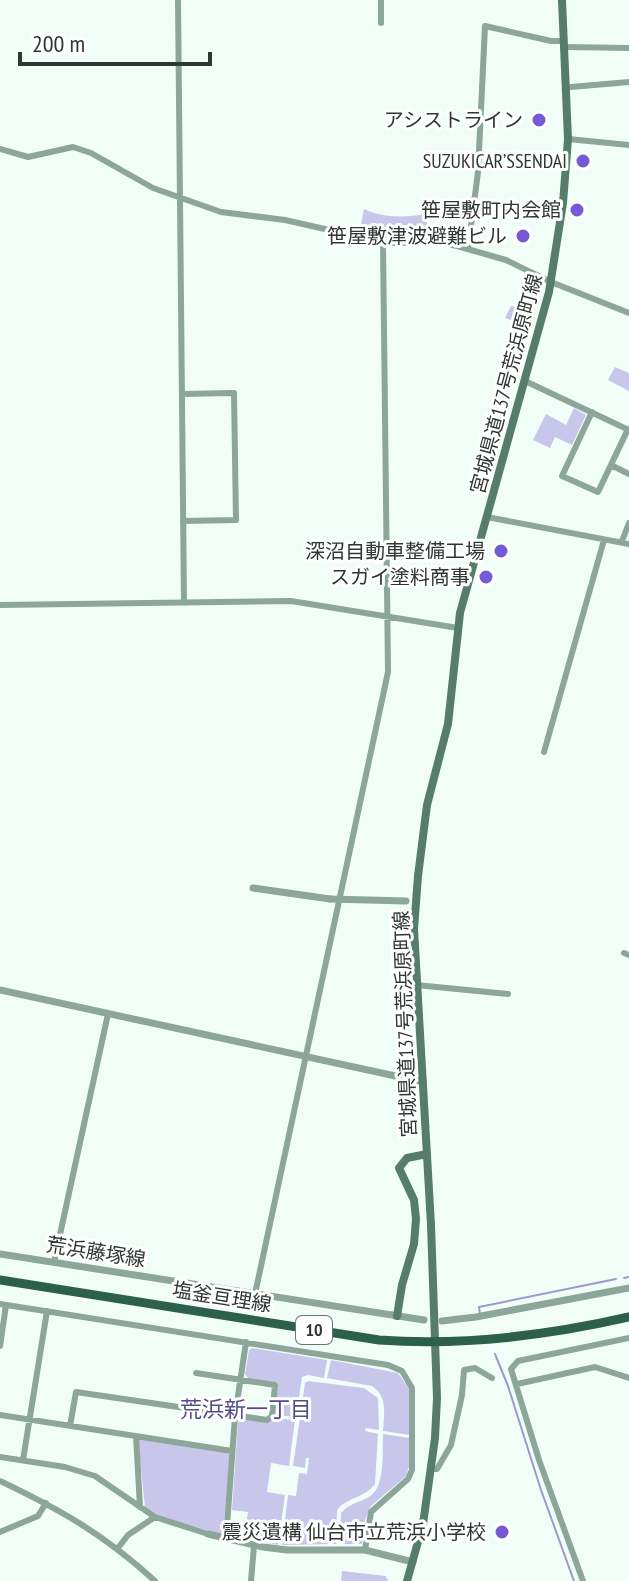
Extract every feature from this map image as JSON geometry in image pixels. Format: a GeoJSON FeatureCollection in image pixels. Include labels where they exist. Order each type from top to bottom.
{"type":"FeatureCollection","features":[{"type":"Feature","properties":{"kind":"main road","name":"宮城県道137号荒浜原町線"},"geometry":{"type":"LineString","coordinates":[[407,1581],[423,1524],[436,1424],[436,1343],[427,1154],[411,901],[427,805],[448,724],[460,613],[551,282],[563,203],[568,139],[562,0]]}},
{"type":"Feature","properties":{"kind":"main road"},"geometry":{"type":"LineString","coordinates":[[397,1316],[414,1244],[416,1219],[414,1200],[399,1168],[407,1158],[427,1154]]}},
{"type":"Feature","properties":{"kind":"main road","name":"塩釜亘理線"},"geometry":{"type":"LineString","coordinates":[[0,1280],[379,1340],[436,1343],[531,1335],[629,1317]]}},
{"type":"Feature","properties":{"kind":"street"},"geometry":{"type":"LineString","coordinates":[[178,0],[184,603]]}},
{"type":"Feature","properties":{"kind":"street"},"geometry":{"type":"LineString","coordinates":[[381,0],[381,23]]}},
{"type":"Feature","properties":{"kind":"street"},"geometry":{"type":"LineString","coordinates":[[468,249],[478,172],[485,26],[565,44],[629,48]]}},
{"type":"Feature","properties":{"kind":"street"},"geometry":{"type":"LineString","coordinates":[[571,87],[629,82]]}},
{"type":"Feature","properties":{"kind":"street"},"geometry":{"type":"LineString","coordinates":[[568,139],[629,145]]}},
{"type":"Feature","properties":{"kind":"street"},"geometry":{"type":"LineString","coordinates":[[0,149],[28,157],[73,147],[91,153],[140,182],[221,212],[285,220],[383,242],[437,242],[468,249],[506,260],[629,313]]}},
{"type":"Feature","properties":{"kind":"street"},"geometry":{"type":"LineString","coordinates":[[255,1294],[388,672],[383,242]]}},
{"type":"Feature","properties":{"kind":"street"},"geometry":{"type":"LineString","coordinates":[[525,381],[592,412],[629,430],[598,492],[562,476],[592,412]]}},
{"type":"Feature","properties":{"kind":"street"},"geometry":{"type":"LineString","coordinates":[[182,394],[234,393],[236,520],[183,521]]}},
{"type":"Feature","properties":{"kind":"street"},"geometry":{"type":"LineString","coordinates":[[611,465],[629,474]]}},
{"type":"Feature","properties":{"kind":"street"},"geometry":{"type":"LineString","coordinates":[[487,517],[625,542],[629,523]]}},
{"type":"Feature","properties":{"kind":"street"},"geometry":{"type":"LineString","coordinates":[[544,752],[604,540]]}},
{"type":"Feature","properties":{"kind":"street"},"geometry":{"type":"LineString","coordinates":[[0,605],[291,601],[458,628]]}},
{"type":"Feature","properties":{"kind":"street"},"geometry":{"type":"LineString","coordinates":[[253,888],[330,899],[411,901]]}},
{"type":"Feature","properties":{"kind":"street"},"geometry":{"type":"LineString","coordinates":[[416,985],[508,994]]}},
{"type":"Feature","properties":{"kind":"street"},"geometry":{"type":"LineString","coordinates":[[0,990],[423,1082]]}},
{"type":"Feature","properties":{"kind":"street"},"geometry":{"type":"LineString","coordinates":[[54,1262],[108,1014]]}},
{"type":"Feature","properties":{"kind":"street","name":"荒浜藤塚線"},"geometry":{"type":"LineString","coordinates":[[0,1254],[424,1320]]}},
{"type":"Feature","properties":{"kind":"street"},"geometry":{"type":"LineString","coordinates":[[442,1321],[629,1288]]}},
{"type":"Feature","properties":{"kind":"street"},"geometry":{"type":"LineString","coordinates":[[0,1342],[3,1304],[388,1365],[402,1371],[410,1381],[412,1470],[408,1479],[371,1512],[365,1550]]}},
{"type":"Feature","properties":{"kind":"street"},"geometry":{"type":"LineString","coordinates":[[23,1460],[47,1311]]}},
{"type":"Feature","properties":{"kind":"street"},"geometry":{"type":"LineString","coordinates":[[583,1581],[539,1460],[511,1369],[518,1361],[629,1338]]}},
{"type":"Feature","properties":{"kind":"street"},"geometry":{"type":"LineString","coordinates":[[226,1540],[235,1416],[246,1342]]}},
{"type":"Feature","properties":{"kind":"street"},"geometry":{"type":"LineString","coordinates":[[517,1384],[595,1367],[629,1378]]}},
{"type":"Feature","properties":{"kind":"street"},"geometry":{"type":"LineString","coordinates":[[431,1469],[437,1469],[451,1445],[464,1370],[475,1368],[492,1378]]}},
{"type":"Feature","properties":{"kind":"street"},"geometry":{"type":"LineString","coordinates":[[70,1426],[76,1392],[267,1420],[272,1416],[275,1385],[196,1373]]}},
{"type":"Feature","properties":{"kind":"street"},"geometry":{"type":"LineString","coordinates":[[0,1415],[232,1451]]}},
{"type":"Feature","properties":{"kind":"street"},"geometry":{"type":"LineString","coordinates":[[136,1436],[140,1507]]}},
{"type":"Feature","properties":{"kind":"street"},"geometry":{"type":"LineString","coordinates":[[0,1457],[65,1467],[95,1476],[155,1517],[226,1540],[287,1550],[365,1550],[413,1562]]}},
{"type":"Feature","properties":{"kind":"street"},"geometry":{"type":"LineString","coordinates":[[0,1481],[76,1519],[118,1548],[155,1581]]}},
{"type":"Feature","properties":{"kind":"street"},"geometry":{"type":"LineString","coordinates":[[0,1532],[38,1516],[46,1503]]}},
{"type":"Feature","properties":{"kind":"street"},"geometry":{"type":"LineString","coordinates":[[118,1548],[128,1535],[155,1517]]}},
{"type":"Feature","properties":{"kind":"street"},"geometry":{"type":"LineString","coordinates":[[251,1581],[254,1546]]}},
{"type":"Feature","properties":{"kind":"shaded area"},"geometry":{"type":"Polygon","coordinates":[[[364,209],[387,216],[427,214],[427,238],[401,240],[363,234],[360,230],[364,209]]]}},
{"type":"Feature","properties":{"kind":"shaded area"},"geometry":{"type":"Polygon","coordinates":[[[511,306],[535,311],[531,327],[505,318],[511,306]]]}},
{"type":"Feature","properties":{"kind":"shaded area"},"geometry":{"type":"Polygon","coordinates":[[[615,367],[629,373],[629,391],[608,380],[615,367]]]}},
{"type":"Feature","properties":{"kind":"shaded area"},"geometry":{"type":"Polygon","coordinates":[[[574,408],[586,415],[572,445],[555,437],[550,448],[533,440],[546,414],[566,425],[574,408]]]}},
{"type":"Feature","properties":{"kind":"shaded area"},"geometry":{"type":"Polygon","coordinates":[[[253,1348],[327,1360],[324,1378],[302,1377],[296,1417],[274,1415],[278,1383],[248,1378],[245,1374],[249,1350],[253,1348]]]}},
{"type":"Feature","properties":{"kind":"shaded area"},"geometry":{"type":"Polygon","coordinates":[[[331,1360],[398,1373],[409,1389],[410,1435],[383,1431],[383,1400],[372,1386],[327,1378],[331,1360]]]}},
{"type":"Feature","properties":{"kind":"shaded area"},"geometry":{"type":"Polygon","coordinates":[[[305,1383],[364,1388],[378,1398],[379,1430],[366,1428],[365,1431],[378,1434],[375,1484],[337,1510],[336,1544],[282,1545],[288,1495],[296,1496],[299,1473],[307,1474],[309,1458],[306,1458],[305,1468],[293,1466],[305,1383]]]}},
{"type":"Feature","properties":{"kind":"shaded area"},"geometry":{"type":"Polygon","coordinates":[[[241,1419],[295,1420],[289,1466],[271,1463],[267,1492],[285,1495],[278,1545],[244,1538],[248,1512],[232,1510],[238,1422],[241,1419]]]}},
{"type":"Feature","properties":{"kind":"shaded area"},"geometry":{"type":"Polygon","coordinates":[[[383,1434],[410,1438],[410,1464],[406,1476],[371,1506],[365,1520],[362,1544],[340,1544],[341,1513],[369,1497],[378,1485],[383,1434]]]}},
{"type":"Feature","properties":{"kind":"shaded area"},"geometry":{"type":"Polygon","coordinates":[[[141,1437],[230,1454],[223,1535],[159,1516],[145,1507],[138,1441],[141,1437]]]}},
{"type":"Feature","properties":{"kind":"shaded area"},"geometry":{"type":"Polygon","coordinates":[[[342,1571],[386,1576],[388,1581],[341,1581],[342,1571]]]}},
{"type":"Feature","properties":{"kind":"waterway"},"geometry":{"type":"LineString","coordinates":[[624,1278],[629,1277]]}},
{"type":"Feature","properties":{"kind":"waterway"},"geometry":{"type":"LineString","coordinates":[[480,1314],[479,1307],[616,1279]]}},
{"type":"Feature","properties":{"kind":"waterway"},"geometry":{"type":"LineString","coordinates":[[495,1354],[574,1581]]}},
{"type":"Feature","properties":{"kind":"place","name":"アシストライン"},"geometry":{"type":"Point","coordinates":[539,120]}},
{"type":"Feature","properties":{"kind":"place","name":"SUZUKICAR’SSENDAI"},"geometry":{"type":"Point","coordinates":[583,161]}},
{"type":"Feature","properties":{"kind":"place","name":"笹屋敷町内会館"},"geometry":{"type":"Point","coordinates":[577,210]}},
{"type":"Feature","properties":{"kind":"place","name":"笹屋敷津波避難ビル"},"geometry":{"type":"Point","coordinates":[523,236]}},
{"type":"Feature","properties":{"kind":"place","name":"深沼自動車整備工場"},"geometry":{"type":"Point","coordinates":[501,551]}},
{"type":"Feature","properties":{"kind":"place","name":"スガイ塗料商事"},"geometry":{"type":"Point","coordinates":[486,577]}},
{"type":"Feature","properties":{"kind":"place","name":"震災遺構 仙台市立荒浜小学校"},"geometry":{"type":"Point","coordinates":[502,1532]}},
{"type":"Feature","properties":{"kind":"district","name":"荒浜新一丁目"},"geometry":{"type":"Point","coordinates":[246,1409]}}]}
